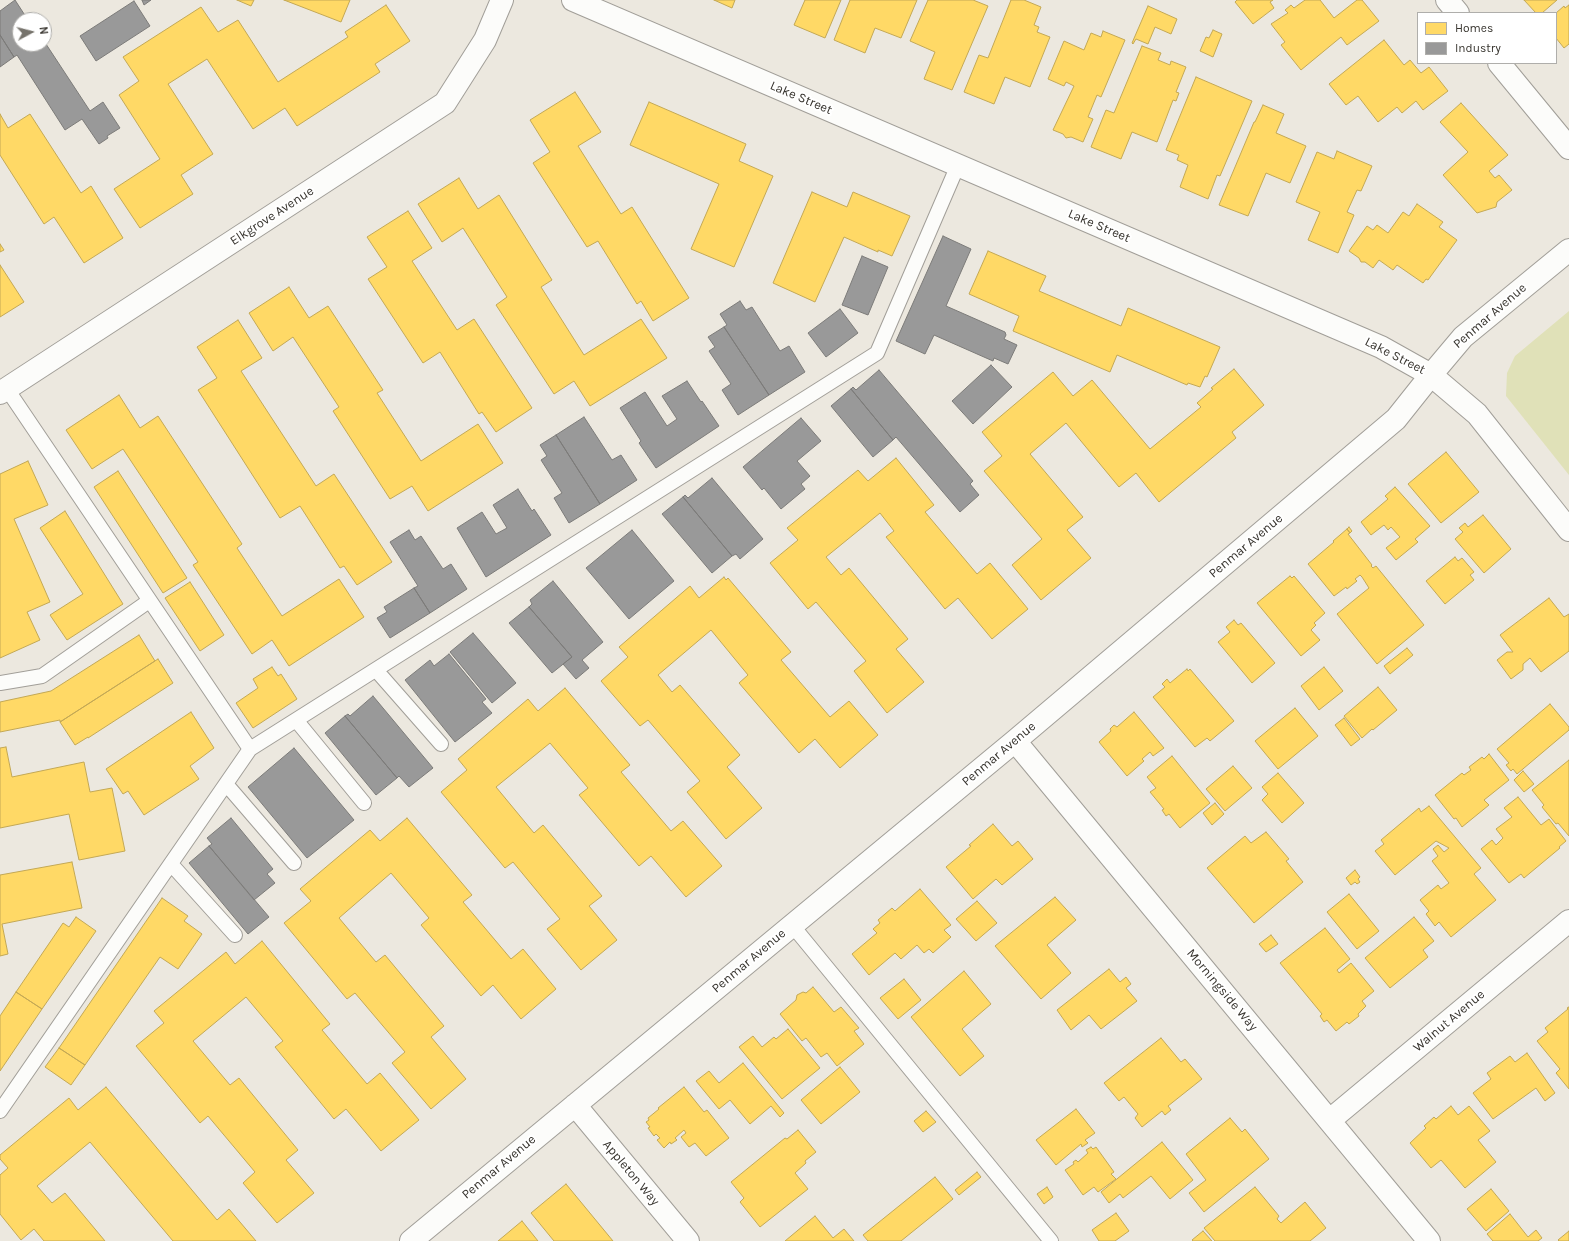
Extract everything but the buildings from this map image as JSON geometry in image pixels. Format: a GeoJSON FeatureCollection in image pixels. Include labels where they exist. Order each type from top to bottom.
{"type":"FeatureCollection","features":[{"type":"Feature","properties":{"kind":"street","name":"Elkgrove Avenue"},"geometry":{"type":"LineString","coordinates":[[4,391],[445,103],[485,40],[502,0]]}},
{"type":"Feature","properties":{"kind":"street","name":"Lake Street"},"geometry":{"type":"LineString","coordinates":[[573,0],[1381,347],[1431,375],[1477,414],[1569,530]]}},
{"type":"Feature","properties":{"kind":"street"},"geometry":{"type":"LineString","coordinates":[[1447,0],[1457,12]]}},
{"type":"Feature","properties":{"kind":"street"},"geometry":{"type":"LineString","coordinates":[[1500,64],[1569,148]]}},
{"type":"Feature","properties":{"kind":"street","name":"Penmar Avenue"},"geometry":{"type":"LineString","coordinates":[[411,1241],[1015,741],[1396,419],[1463,337],[1569,250]]}},
{"type":"Feature","properties":{"kind":"street","name":"Morningside Way"},"geometry":{"type":"LineString","coordinates":[[1015,741],[1429,1241]]}},
{"type":"Feature","properties":{"kind":"street","name":"Walnut Avenue"},"geometry":{"type":"LineString","coordinates":[[1330,1120],[1569,921]]}},
{"type":"Feature","properties":{"kind":"street","name":"Appleton Way"},"geometry":{"type":"LineString","coordinates":[[575,1105],[688,1241]]}},
{"type":"Feature","properties":{"kind":"lane"},"geometry":{"type":"LineString","coordinates":[[0,1111],[250,749],[877,353],[958,165]]}},
{"type":"Feature","properties":{"kind":"lane"},"geometry":{"type":"LineString","coordinates":[[4,391],[250,749]]}},
{"type":"Feature","properties":{"kind":"lane"},"geometry":{"type":"LineString","coordinates":[[0,683],[42,676],[149,601]]}},
{"type":"Feature","properties":{"kind":"lane"},"geometry":{"type":"LineString","coordinates":[[376,670],[441,744]]}},
{"type":"Feature","properties":{"kind":"lane"},"geometry":{"type":"LineString","coordinates":[[296,720],[364,803]]}},
{"type":"Feature","properties":{"kind":"lane"},"geometry":{"type":"LineString","coordinates":[[226,784],[294,863]]}},
{"type":"Feature","properties":{"kind":"lane"},"geometry":{"type":"LineString","coordinates":[[171,864],[235,935]]}},
{"type":"Feature","properties":{"kind":"lane"},"geometry":{"type":"LineString","coordinates":[[792,925],[1051,1241]]}},
{"type":"Feature","properties":{"kind":"green space"},"geometry":{"type":"Polygon","coordinates":[[[1569,311],[1569,475],[1506,396],[1507,373],[1515,356],[1569,311]]]}}]}
